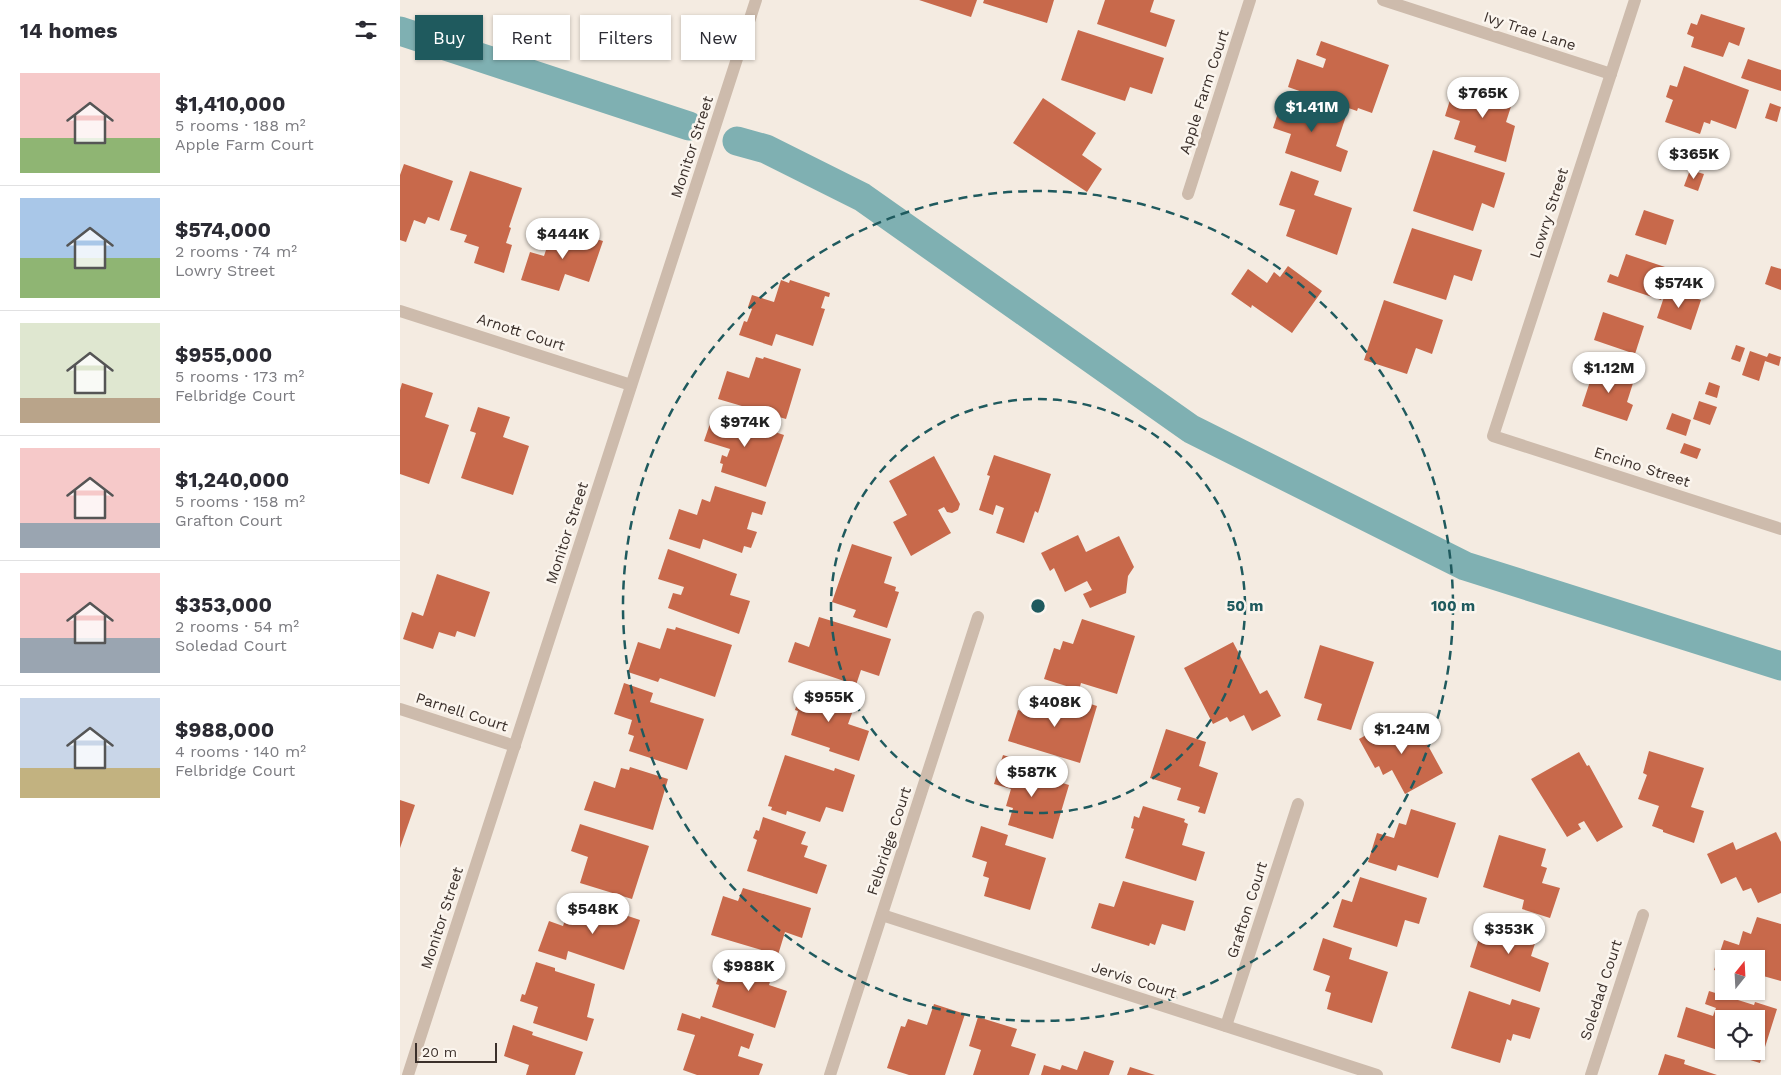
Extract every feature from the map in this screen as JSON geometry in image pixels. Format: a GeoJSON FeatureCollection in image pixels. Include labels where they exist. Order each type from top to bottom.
{"type":"FeatureCollection","features":[{"type":"Feature","properties":{"kind":"street","name":"Monitor Street"},"geometry":{"type":"LineString","coordinates":[[408,1075],[756,0]]}},
{"type":"Feature","properties":{"kind":"street","name":"Apple Farm Court"},"geometry":{"type":"LineString","coordinates":[[1188,194],[1250,0]]}},
{"type":"Feature","properties":{"kind":"street","name":"Ivy Trae Lane"},"geometry":{"type":"LineString","coordinates":[[1383,0],[1611,74]]}},
{"type":"Feature","properties":{"kind":"street","name":"Lowry Street"},"geometry":{"type":"LineString","coordinates":[[1493,436],[1635,0]]}},
{"type":"Feature","properties":{"kind":"street","name":"Arnott Court"},"geometry":{"type":"LineString","coordinates":[[400,311],[632,385]]}},
{"type":"Feature","properties":{"kind":"street","name":"Encino Street"},"geometry":{"type":"LineString","coordinates":[[1493,436],[1781,529]]}},
{"type":"Feature","properties":{"kind":"street","name":"Felbridge Court"},"geometry":{"type":"LineString","coordinates":[[830,1075],[978,617]]}},
{"type":"Feature","properties":{"kind":"street","name":"Parnell Court"},"geometry":{"type":"LineString","coordinates":[[400,709],[515,746]]}},
{"type":"Feature","properties":{"kind":"street","name":"Grafton Court"},"geometry":{"type":"LineString","coordinates":[[1226,1026],[1298,804]]}},
{"type":"Feature","properties":{"kind":"street","name":"Jervis Court"},"geometry":{"type":"LineString","coordinates":[[882,915],[1377,1075]]}},
{"type":"Feature","properties":{"kind":"street","name":"Soledad Court"},"geometry":{"type":"LineString","coordinates":[[1591,1075],[1642,915]]}},
{"type":"Feature","properties":{"kind":"building"},"geometry":{"type":"Polygon","coordinates":[[[919,0],[977,0],[971,17],[919,0]]]}},
{"type":"Feature","properties":{"kind":"building"},"geometry":{"type":"Polygon","coordinates":[[[984,0],[1054,0],[1047,23],[983,3],[984,0]]]}},
{"type":"Feature","properties":{"kind":"building"},"geometry":{"type":"Polygon","coordinates":[[[1105,0],[1154,0],[1150,12],[1175,20],[1166,47],[1097,24],[1105,0]]]}},
{"type":"Feature","properties":{"kind":"building"},"geometry":{"type":"Polygon","coordinates":[[[1701,14],[1745,28],[1739,46],[1729,42],[1723,57],[1691,47],[1694,37],[1687,34],[1691,23],[1697,25],[1701,14]]]}},
{"type":"Feature","properties":{"kind":"building"},"geometry":{"type":"Polygon","coordinates":[[[1078,30],[1164,58],[1152,94],[1130,87],[1125,101],[1061,80],[1078,30]]]}},
{"type":"Feature","properties":{"kind":"building"},"geometry":{"type":"Polygon","coordinates":[[[1321,41],[1389,65],[1372,113],[1358,108],[1357,111],[1288,87],[1297,59],[1323,68],[1326,59],[1316,55],[1321,41]]]}},
{"type":"Feature","properties":{"kind":"building"},"geometry":{"type":"Polygon","coordinates":[[[1748,59],[1781,70],[1781,91],[1741,78],[1748,59]]]}},
{"type":"Feature","properties":{"kind":"building"},"geometry":{"type":"Polygon","coordinates":[[[1684,66],[1749,90],[1736,129],[1711,120],[1710,124],[1704,122],[1700,134],[1665,122],[1673,100],[1666,97],[1670,85],[1677,87],[1684,66]]]}},
{"type":"Feature","properties":{"kind":"building"},"geometry":{"type":"Polygon","coordinates":[[[1474,81],[1515,94],[1506,122],[1515,126],[1506,162],[1474,152],[1476,146],[1454,139],[1460,121],[1445,116],[1454,87],[1470,92],[1474,81]]]}},
{"type":"Feature","properties":{"kind":"building"},"geometry":{"type":"Polygon","coordinates":[[[1284,95],[1346,116],[1336,146],[1348,151],[1341,172],[1285,153],[1291,134],[1273,128],[1284,95]]]}},
{"type":"Feature","properties":{"kind":"building"},"geometry":{"type":"Polygon","coordinates":[[[1043,98],[1096,133],[1082,155],[1102,169],[1087,192],[1013,143],[1043,98]]]}},
{"type":"Feature","properties":{"kind":"building"},"geometry":{"type":"Polygon","coordinates":[[[1770,103],[1781,107],[1777,122],[1765,118],[1770,103]]]}},
{"type":"Feature","properties":{"kind":"building"},"geometry":{"type":"Polygon","coordinates":[[[1433,150],[1505,173],[1494,208],[1482,203],[1473,231],[1413,211],[1433,150]]]}},
{"type":"Feature","properties":{"kind":"building"},"geometry":{"type":"Polygon","coordinates":[[[404,164],[453,181],[439,221],[428,217],[425,224],[414,220],[406,242],[400,240],[400,175],[404,164]]]}},
{"type":"Feature","properties":{"kind":"building"},"geometry":{"type":"Polygon","coordinates":[[[1690,170],[1704,174],[1698,191],[1684,186],[1690,170]]]}},
{"type":"Feature","properties":{"kind":"building"},"geometry":{"type":"Polygon","coordinates":[[[470,171],[522,188],[509,227],[511,228],[506,243],[512,245],[504,273],[474,263],[479,247],[464,242],[467,235],[450,230],[470,171]]]}},
{"type":"Feature","properties":{"kind":"building"},"geometry":{"type":"Polygon","coordinates":[[[1291,171],[1319,181],[1314,195],[1352,208],[1337,255],[1286,236],[1295,210],[1279,205],[1291,171]]]}},
{"type":"Feature","properties":{"kind":"building"},"geometry":{"type":"Polygon","coordinates":[[[1644,210],[1674,220],[1666,245],[1635,235],[1644,210]]]}},
{"type":"Feature","properties":{"kind":"building"},"geometry":{"type":"Polygon","coordinates":[[[554,226],[603,241],[589,282],[565,274],[559,291],[521,280],[530,252],[544,256],[554,226]]]}},
{"type":"Feature","properties":{"kind":"building"},"geometry":{"type":"Polygon","coordinates":[[[1412,228],[1482,250],[1472,281],[1454,275],[1446,300],[1393,283],[1412,228]]]}},
{"type":"Feature","properties":{"kind":"building"},"geometry":{"type":"Polygon","coordinates":[[[1626,254],[1677,271],[1672,286],[1667,284],[1661,300],[1607,282],[1610,274],[1618,277],[1626,254]]]}},
{"type":"Feature","properties":{"kind":"building"},"geometry":{"type":"Polygon","coordinates":[[[1288,266],[1322,291],[1292,333],[1252,305],[1251,308],[1231,294],[1248,269],[1267,283],[1274,272],[1280,277],[1288,266]]]}},
{"type":"Feature","properties":{"kind":"building"},"geometry":{"type":"Polygon","coordinates":[[[1771,266],[1781,269],[1781,290],[1765,284],[1771,266]]]}},
{"type":"Feature","properties":{"kind":"building"},"geometry":{"type":"Polygon","coordinates":[[[781,280],[789,283],[790,280],[830,293],[829,297],[825,296],[821,308],[825,309],[813,346],[776,334],[772,346],[739,335],[744,321],[747,322],[752,309],[748,307],[752,295],[774,302],[781,280]]]}},
{"type":"Feature","properties":{"kind":"building"},"geometry":{"type":"Polygon","coordinates":[[[1667,288],[1701,300],[1691,330],[1657,318],[1667,288]]]}},
{"type":"Feature","properties":{"kind":"building"},"geometry":{"type":"Polygon","coordinates":[[[1384,300],[1443,320],[1432,354],[1416,348],[1407,374],[1364,360],[1384,300]]]}},
{"type":"Feature","properties":{"kind":"building"},"geometry":{"type":"Polygon","coordinates":[[[1603,312],[1644,326],[1635,354],[1594,340],[1603,312]]]}},
{"type":"Feature","properties":{"kind":"building"},"geometry":{"type":"Polygon","coordinates":[[[1736,345],[1745,348],[1740,362],[1731,359],[1736,345]]]}},
{"type":"Feature","properties":{"kind":"building"},"geometry":{"type":"Polygon","coordinates":[[[1750,351],[1767,357],[1769,353],[1781,357],[1779,366],[1765,361],[1759,381],[1742,375],[1750,351]]]}},
{"type":"Feature","properties":{"kind":"building"},"geometry":{"type":"Polygon","coordinates":[[[756,357],[763,359],[764,357],[801,369],[786,419],[718,399],[727,371],[749,378],[756,357]]]}},
{"type":"Feature","properties":{"kind":"building"},"geometry":{"type":"Polygon","coordinates":[[[1595,366],[1634,380],[1627,402],[1633,405],[1627,421],[1582,406],[1595,366]]]}},
{"type":"Feature","properties":{"kind":"building"},"geometry":{"type":"Polygon","coordinates":[[[1709,382],[1720,386],[1717,398],[1705,394],[1709,382]]]}},
{"type":"Feature","properties":{"kind":"building"},"geometry":{"type":"Polygon","coordinates":[[[402,383],[433,393],[425,417],[449,425],[429,484],[400,474],[400,390],[402,383]]]}},
{"type":"Feature","properties":{"kind":"building"},"geometry":{"type":"Polygon","coordinates":[[[1699,401],[1717,407],[1710,425],[1693,419],[1699,401]]]}},
{"type":"Feature","properties":{"kind":"building"},"geometry":{"type":"Polygon","coordinates":[[[478,407],[510,417],[503,437],[529,446],[513,495],[461,478],[476,433],[470,431],[478,407]]]}},
{"type":"Feature","properties":{"kind":"building"},"geometry":{"type":"Polygon","coordinates":[[[714,412],[784,435],[766,487],[721,472],[723,464],[720,463],[722,455],[727,457],[730,449],[704,441],[714,412]]]}},
{"type":"Feature","properties":{"kind":"building"},"geometry":{"type":"Polygon","coordinates":[[[1672,413],[1691,420],[1686,436],[1666,429],[1672,413]]]}},
{"type":"Feature","properties":{"kind":"building"},"geometry":{"type":"Polygon","coordinates":[[[1684,443],[1701,449],[1697,459],[1680,453],[1684,443]]]}},
{"type":"Feature","properties":{"kind":"building"},"geometry":{"type":"Polygon","coordinates":[[[994,455],[1051,474],[1038,513],[1035,511],[1024,543],[996,533],[1004,508],[996,505],[993,515],[979,510],[990,476],[987,475],[994,455]]]}},
{"type":"Feature","properties":{"kind":"building"},"geometry":{"type":"Polygon","coordinates":[[[934,456],[960,504],[958,510],[952,513],[947,512],[944,507],[938,510],[951,533],[911,556],[893,522],[907,515],[889,481],[934,456]]]}},
{"type":"Feature","properties":{"kind":"building"},"geometry":{"type":"Polygon","coordinates":[[[715,486],[766,502],[762,515],[752,512],[747,529],[757,532],[751,548],[744,546],[742,553],[703,539],[700,549],[669,539],[679,509],[697,515],[702,499],[710,502],[715,486]]]}},
{"type":"Feature","properties":{"kind":"building"},"geometry":{"type":"Polygon","coordinates":[[[1078,535],[1086,552],[1119,536],[1134,567],[1128,576],[1126,593],[1090,608],[1083,594],[1092,590],[1087,581],[1065,592],[1054,568],[1050,571],[1041,553],[1078,535]]]}},
{"type":"Feature","properties":{"kind":"building"},"geometry":{"type":"Polygon","coordinates":[[[852,544],[892,557],[884,583],[896,587],[895,591],[899,592],[887,628],[853,617],[856,610],[832,602],[852,544]]]}},
{"type":"Feature","properties":{"kind":"building"},"geometry":{"type":"Polygon","coordinates":[[[668,549],[737,574],[730,595],[750,601],[739,634],[668,608],[673,593],[681,595],[684,587],[658,579],[668,549]]]}},
{"type":"Feature","properties":{"kind":"building"},"geometry":{"type":"Polygon","coordinates":[[[437,574],[490,592],[475,637],[457,631],[455,637],[439,632],[433,649],[403,639],[412,612],[423,616],[437,574]]]}},
{"type":"Feature","properties":{"kind":"building"},"geometry":{"type":"Polygon","coordinates":[[[819,617],[891,639],[879,676],[861,670],[856,685],[788,662],[795,642],[809,647],[819,617]]]}},
{"type":"Feature","properties":{"kind":"building"},"geometry":{"type":"Polygon","coordinates":[[[1082,619],[1135,636],[1117,694],[1081,683],[1079,690],[1044,679],[1054,648],[1060,650],[1063,641],[1073,644],[1082,619]]]}},
{"type":"Feature","properties":{"kind":"building"},"geometry":{"type":"Polygon","coordinates":[[[676,627],[732,645],[715,697],[660,678],[658,682],[628,672],[638,642],[660,649],[667,628],[675,630],[676,627]]]}},
{"type":"Feature","properties":{"kind":"building"},"geometry":{"type":"Polygon","coordinates":[[[1233,642],[1260,694],[1267,690],[1281,716],[1252,731],[1244,715],[1230,722],[1227,717],[1213,724],[1184,668],[1233,642]]]}},
{"type":"Feature","properties":{"kind":"building"},"geometry":{"type":"Polygon","coordinates":[[[1320,645],[1374,662],[1351,730],[1317,720],[1322,704],[1304,698],[1320,645]]]}},
{"type":"Feature","properties":{"kind":"building"},"geometry":{"type":"Polygon","coordinates":[[[624,683],[653,693],[650,702],[704,719],[687,770],[629,751],[634,736],[628,734],[632,720],[614,714],[624,683]]]}},
{"type":"Feature","properties":{"kind":"building"},"geometry":{"type":"Polygon","coordinates":[[[808,685],[850,699],[849,703],[855,705],[848,724],[869,731],[859,761],[829,751],[830,748],[791,735],[798,711],[795,710],[799,697],[803,698],[808,685]]]}},
{"type":"Feature","properties":{"kind":"building"},"geometry":{"type":"Polygon","coordinates":[[[1041,693],[1080,705],[1081,701],[1097,706],[1080,763],[1008,741],[1018,710],[1045,718],[1047,711],[1036,707],[1041,693]]]}},
{"type":"Feature","properties":{"kind":"building"},"geometry":{"type":"Polygon","coordinates":[[[1414,720],[1443,773],[1405,794],[1392,770],[1383,775],[1379,766],[1375,768],[1359,739],[1388,723],[1393,731],[1414,720]]]}},
{"type":"Feature","properties":{"kind":"building"},"geometry":{"type":"Polygon","coordinates":[[[1166,729],[1206,742],[1199,766],[1218,773],[1205,814],[1198,812],[1200,807],[1177,800],[1181,788],[1150,778],[1166,729]]]}},
{"type":"Feature","properties":{"kind":"building"},"geometry":{"type":"Polygon","coordinates":[[[1649,751],[1704,768],[1691,807],[1704,811],[1694,843],[1652,826],[1659,806],[1638,799],[1647,775],[1643,773],[1649,751]]]}},
{"type":"Feature","properties":{"kind":"building"},"geometry":{"type":"Polygon","coordinates":[[[1579,752],[1587,766],[1589,765],[1623,827],[1597,842],[1584,821],[1578,824],[1581,829],[1567,837],[1531,779],[1579,752]]]}},
{"type":"Feature","properties":{"kind":"building"},"geometry":{"type":"Polygon","coordinates":[[[785,755],[834,771],[835,768],[855,775],[843,812],[826,807],[820,822],[787,811],[786,815],[771,810],[772,807],[768,806],[785,755]]]}},
{"type":"Feature","properties":{"kind":"building"},"geometry":{"type":"Polygon","coordinates":[[[1003,755],[1031,764],[1028,772],[1069,785],[1053,839],[1008,825],[1013,808],[1006,806],[1011,789],[994,784],[1003,755]]]}},
{"type":"Feature","properties":{"kind":"building"},"geometry":{"type":"Polygon","coordinates":[[[630,767],[668,779],[653,830],[584,810],[594,781],[615,788],[621,768],[629,770],[630,767]]]}},
{"type":"Feature","properties":{"kind":"building"},"geometry":{"type":"Polygon","coordinates":[[[400,800],[415,805],[400,848],[400,800]]]}},
{"type":"Feature","properties":{"kind":"building"},"geometry":{"type":"Polygon","coordinates":[[[1143,806],[1185,819],[1184,822],[1188,824],[1182,845],[1205,852],[1196,881],[1125,858],[1134,829],[1131,828],[1134,816],[1139,818],[1143,806]]]}},
{"type":"Feature","properties":{"kind":"building"},"geometry":{"type":"Polygon","coordinates":[[[1411,809],[1456,823],[1438,878],[1398,865],[1396,871],[1368,862],[1377,833],[1394,838],[1399,823],[1406,825],[1411,809]]]}},
{"type":"Feature","properties":{"kind":"building"},"geometry":{"type":"Polygon","coordinates":[[[763,817],[806,832],[801,844],[808,846],[804,857],[827,865],[817,894],[747,871],[757,840],[753,838],[756,830],[759,831],[763,817]]]}},
{"type":"Feature","properties":{"kind":"building"},"geometry":{"type":"Polygon","coordinates":[[[580,824],[649,846],[632,899],[580,883],[588,857],[571,851],[580,824]]]}},
{"type":"Feature","properties":{"kind":"building"},"geometry":{"type":"Polygon","coordinates":[[[981,826],[1008,835],[1005,845],[1046,858],[1030,910],[984,896],[989,878],[983,876],[987,862],[972,857],[981,826]]]}},
{"type":"Feature","properties":{"kind":"building"},"geometry":{"type":"Polygon","coordinates":[[[1776,832],[1781,842],[1781,893],[1758,903],[1751,888],[1743,891],[1736,877],[1721,884],[1707,854],[1733,842],[1736,850],[1776,832]]]}},
{"type":"Feature","properties":{"kind":"building"},"geometry":{"type":"Polygon","coordinates":[[[1499,835],[1546,849],[1541,866],[1547,868],[1542,883],[1560,888],[1550,918],[1522,909],[1524,900],[1483,887],[1499,835]]]}},
{"type":"Feature","properties":{"kind":"building"},"geometry":{"type":"Polygon","coordinates":[[[1360,877],[1427,898],[1419,924],[1405,920],[1397,947],[1333,927],[1342,899],[1352,902],[1360,877]]]}},
{"type":"Feature","properties":{"kind":"building"},"geometry":{"type":"Polygon","coordinates":[[[1123,881],[1194,901],[1185,931],[1162,924],[1155,945],[1150,943],[1149,946],[1091,928],[1099,903],[1114,907],[1123,881]]]}},
{"type":"Feature","properties":{"kind":"building"},"geometry":{"type":"Polygon","coordinates":[[[743,888],[811,908],[802,938],[785,932],[778,955],[711,935],[723,896],[738,901],[743,888]]]}},
{"type":"Feature","properties":{"kind":"building"},"geometry":{"type":"Polygon","coordinates":[[[581,897],[626,912],[625,915],[640,920],[624,970],[568,951],[566,960],[538,951],[549,921],[563,926],[568,911],[576,913],[581,897]]]}},
{"type":"Feature","properties":{"kind":"building"},"geometry":{"type":"Polygon","coordinates":[[[1490,914],[1500,917],[1498,924],[1537,937],[1531,956],[1549,963],[1540,992],[1470,967],[1486,916],[1489,917],[1490,914]]]}},
{"type":"Feature","properties":{"kind":"building"},"geometry":{"type":"Polygon","coordinates":[[[1757,917],[1781,924],[1781,981],[1765,977],[1765,950],[1721,950],[1724,940],[1739,945],[1743,931],[1751,934],[1757,917]]]}},
{"type":"Feature","properties":{"kind":"building"},"geometry":{"type":"Polygon","coordinates":[[[1323,938],[1352,948],[1349,959],[1388,972],[1372,1023],[1327,1009],[1331,993],[1325,991],[1330,976],[1313,970],[1323,938]]]}},
{"type":"Feature","properties":{"kind":"building"},"geometry":{"type":"Polygon","coordinates":[[[730,953],[774,968],[769,985],[787,991],[775,1028],[712,1007],[719,985],[716,984],[720,973],[723,974],[730,953]]]}},
{"type":"Feature","properties":{"kind":"building"},"geometry":{"type":"Polygon","coordinates":[[[536,962],[555,968],[555,971],[595,984],[587,1017],[594,1019],[587,1041],[533,1023],[538,1007],[520,1001],[522,994],[525,995],[536,962]]]}},
{"type":"Feature","properties":{"kind":"building"},"geometry":{"type":"Polygon","coordinates":[[[1469,991],[1510,1005],[1512,999],[1540,1008],[1530,1039],[1513,1034],[1511,1041],[1507,1039],[1500,1063],[1451,1048],[1469,991]]]}},
{"type":"Feature","properties":{"kind":"building"},"geometry":{"type":"Polygon","coordinates":[[[1709,991],[1715,993],[1715,1000],[1738,1000],[1754,1005],[1755,1002],[1777,1009],[1765,1047],[1765,1010],[1715,1010],[1716,1008],[1705,1004],[1709,991]]]}},
{"type":"Feature","properties":{"kind":"building"},"geometry":{"type":"Polygon","coordinates":[[[934,1004],[965,1014],[945,1075],[909,1075],[887,1068],[901,1026],[905,1027],[908,1019],[927,1025],[934,1004]]]}},
{"type":"Feature","properties":{"kind":"building"},"geometry":{"type":"Polygon","coordinates":[[[1686,1007],[1713,1016],[1715,1011],[1715,1049],[1677,1037],[1686,1007]]]}},
{"type":"Feature","properties":{"kind":"building"},"geometry":{"type":"Polygon","coordinates":[[[682,1013],[700,1019],[701,1016],[754,1034],[749,1049],[741,1046],[738,1056],[763,1064],[759,1075],[697,1075],[683,1070],[695,1035],[677,1030],[682,1013]]]}},
{"type":"Feature","properties":{"kind":"building"},"geometry":{"type":"Polygon","coordinates":[[[978,1017],[1017,1029],[1011,1046],[1036,1054],[1029,1075],[973,1075],[981,1050],[969,1046],[978,1017]]]}},
{"type":"Feature","properties":{"kind":"building"},"geometry":{"type":"Polygon","coordinates":[[[513,1025],[533,1032],[532,1035],[583,1052],[575,1075],[526,1075],[529,1065],[504,1056],[513,1025]]]}},
{"type":"Feature","properties":{"kind":"building"},"geometry":{"type":"Polygon","coordinates":[[[1084,1051],[1114,1061],[1109,1075],[1041,1075],[1044,1065],[1060,1070],[1062,1065],[1077,1070],[1084,1051]]]}},
{"type":"Feature","properties":{"kind":"building"},"geometry":{"type":"Polygon","coordinates":[[[1665,1054],[1685,1060],[1684,1064],[1717,1075],[1658,1075],[1665,1054]]]}},
{"type":"Feature","properties":{"kind":"building"},"geometry":{"type":"Polygon","coordinates":[[[1750,1060],[1761,1060],[1760,1063],[1750,1060]]]}},
{"type":"Feature","properties":{"kind":"building"},"geometry":{"type":"Polygon","coordinates":[[[1130,1067],[1155,1075],[1127,1075],[1130,1067]]]}},
{"type":"Feature","properties":{"kind":"waterway"},"geometry":{"type":"LineString","coordinates":[[400,31],[689,126]]}},
{"type":"Feature","properties":{"kind":"waterway"},"geometry":{"type":"LineString","coordinates":[[737,141],[766,149],[862,197],[1191,429],[1465,566],[1781,666]]}}]}
